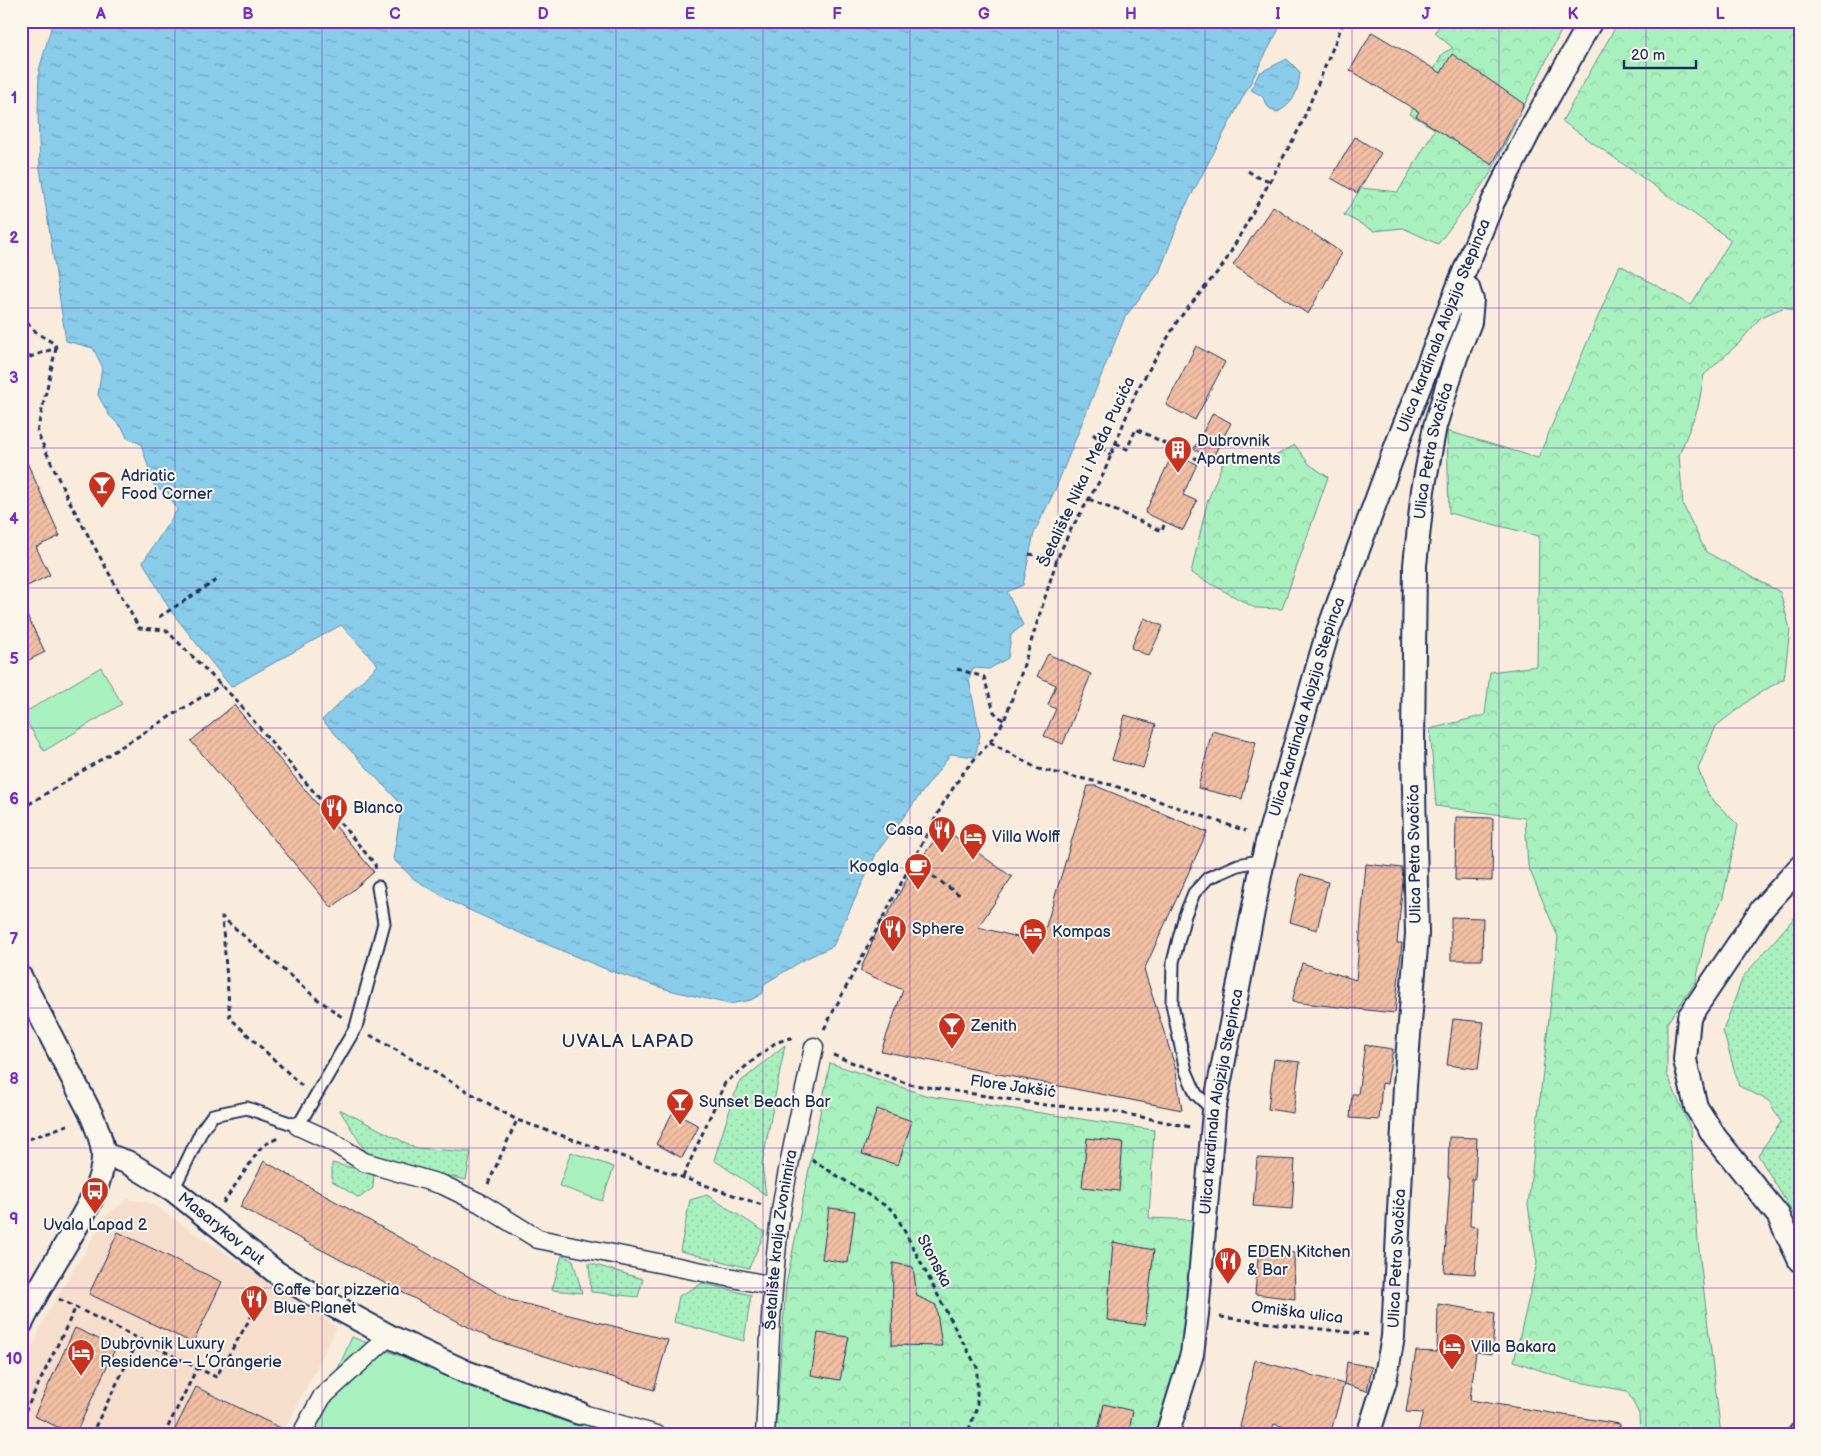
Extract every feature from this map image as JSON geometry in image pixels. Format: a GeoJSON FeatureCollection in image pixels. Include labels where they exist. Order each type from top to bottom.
{"type":"FeatureCollection","features":[{"type":"Feature","properties":{"kind":"street","name":"Ulica kardinala Alojzija Stepinca"},"geometry":{"type":"LineString","coordinates":[[1167,1435],[1192,1354],[1198,1314],[1213,1121],[1263,860],[1328,631],[1394,452],[1493,202],[1531,128],[1591,21]]}},
{"type":"Feature","properties":{"kind":"street","name":"Ulica Petra Svačića"},"geometry":{"type":"LineString","coordinates":[[1368,1435],[1385,1381],[1393,1337],[1405,1086],[1417,934],[1413,743],[1415,565],[1423,490],[1435,426],[1456,357],[1470,322],[1472,300],[1468,288],[1460,282]]}},
{"type":"Feature","properties":{"kind":"street"},"geometry":{"type":"LineString","coordinates":[[1800,867],[1762,909],[1689,1017],[1686,1060],[1696,1107],[1715,1137],[1778,1215],[1800,1261]]}},
{"type":"Feature","properties":{"kind":"street"},"geometry":{"type":"LineString","coordinates":[[21,978],[92,1116],[100,1136],[103,1154],[95,1188],[82,1216],[39,1289],[21,1324]]}},
{"type":"Feature","properties":{"kind":"street","name":"Šetalište kralja Zvonimira"},"geometry":{"type":"LineString","coordinates":[[765,1435],[773,1286],[781,1212],[792,1147],[814,1047]]}},
{"type":"Feature","properties":{"kind":"street"},"geometry":{"type":"LineString","coordinates":[[298,1126],[330,1141],[364,1162],[443,1185],[480,1203],[538,1239],[773,1286]]}},
{"type":"Feature","properties":{"kind":"street","name":"Masarykov put"},"geometry":{"type":"LineString","coordinates":[[103,1154],[127,1162],[173,1190],[277,1273],[389,1336],[466,1372],[580,1413],[657,1435]]}},
{"type":"Feature","properties":{"kind":"street"},"geometry":{"type":"LineString","coordinates":[[301,1435],[322,1397],[389,1336]]}},
{"type":"Feature","properties":{"kind":"lane"},"geometry":{"type":"LineString","coordinates":[[1213,1121],[1196,1094],[1186,1071],[1172,1004],[1173,962],[1185,915],[1194,893],[1208,878],[1238,865],[1263,860]]}},
{"type":"Feature","properties":{"kind":"lane"},"geometry":{"type":"LineString","coordinates":[[173,1190],[202,1130],[213,1115],[247,1108],[298,1126],[356,1027],[384,923],[378,887]]}},
{"type":"Feature","properties":{"kind":"path","name":"Šetalište Nika i Meda Pucića"},"geometry":{"type":"LineString","coordinates":[[814,1047],[944,802],[965,770],[990,742],[1004,721],[1021,674],[1057,559],[1070,531],[1103,475],[1136,392],[1178,320],[1224,264],[1300,127],[1344,21]]}},
{"type":"Feature","properties":{"kind":"path"},"geometry":{"type":"LineString","coordinates":[[1248,171],[1257,177],[1270,181]]}},
{"type":"Feature","properties":{"kind":"path"},"geometry":{"type":"LineString","coordinates":[[21,316],[37,334],[55,344],[56,348],[37,432],[66,495],[139,628],[166,630],[235,699],[375,864],[378,887]]}},
{"type":"Feature","properties":{"kind":"path"},"geometry":{"type":"LineString","coordinates":[[21,360],[56,348]]}},
{"type":"Feature","properties":{"kind":"path"},"geometry":{"type":"LineString","coordinates":[[1116,443],[1127,449],[1136,429],[1201,461]]}},
{"type":"Feature","properties":{"kind":"path"},"geometry":{"type":"LineString","coordinates":[[1093,434],[1100,440],[1099,446],[1112,455]]}},
{"type":"Feature","properties":{"kind":"path"},"geometry":{"type":"LineString","coordinates":[[1089,499],[1162,531],[1165,522]]}},
{"type":"Feature","properties":{"kind":"path"},"geometry":{"type":"LineString","coordinates":[[1029,554],[1057,559]]}},
{"type":"Feature","properties":{"kind":"path"},"geometry":{"type":"LineString","coordinates":[[159,617],[217,580]]}},
{"type":"Feature","properties":{"kind":"path"},"geometry":{"type":"LineString","coordinates":[[957,668],[984,677],[994,712],[1004,721]]}},
{"type":"Feature","properties":{"kind":"path"},"geometry":{"type":"LineString","coordinates":[[21,809],[221,685]]}},
{"type":"Feature","properties":{"kind":"path"},"geometry":{"type":"LineString","coordinates":[[990,742],[1038,769],[1112,786],[1268,838]]}},
{"type":"Feature","properties":{"kind":"path"},"geometry":{"type":"LineString","coordinates":[[911,861],[962,895]]}},
{"type":"Feature","properties":{"kind":"path"},"geometry":{"type":"LineString","coordinates":[[315,1099],[230,1018],[222,917],[316,998],[356,1027],[517,1120],[781,1212]]}},
{"type":"Feature","properties":{"kind":"path","name":"Flore Jakšić"},"geometry":{"type":"LineString","coordinates":[[683,1177],[725,1083],[775,1043],[790,1038],[908,1084],[1046,1105],[1213,1121]]}},
{"type":"Feature","properties":{"kind":"path"},"geometry":{"type":"LineString","coordinates":[[21,1142],[92,1116]]}},
{"type":"Feature","properties":{"kind":"path"},"geometry":{"type":"LineString","coordinates":[[480,1203],[517,1120]]}},
{"type":"Feature","properties":{"kind":"path"},"geometry":{"type":"LineString","coordinates":[[212,1223],[227,1196],[262,1146],[298,1126]]}},
{"type":"Feature","properties":{"kind":"path","name":"Stonska"},"geometry":{"type":"LineString","coordinates":[[792,1147],[894,1211],[977,1367],[977,1407],[967,1435]]}},
{"type":"Feature","properties":{"kind":"path"},"geometry":{"type":"LineString","coordinates":[[39,1289],[216,1378],[277,1273]]}},
{"type":"Feature","properties":{"kind":"path"},"geometry":{"type":"LineString","coordinates":[[45,1435],[21,1422],[76,1307]]}},
{"type":"Feature","properties":{"kind":"path","name":"Omiška ulica"},"geometry":{"type":"LineString","coordinates":[[1198,1314],[1393,1337]]}},
{"type":"Feature","properties":{"kind":"path"},"geometry":{"type":"LineString","coordinates":[[91,1435],[139,1339]]}},
{"type":"Feature","properties":{"kind":"path"},"geometry":{"type":"LineString","coordinates":[[164,1435],[197,1368]]}},
{"type":"Feature","properties":{"kind":"shaded area"},"geometry":{"type":"Polygon","coordinates":[[[128,1199],[150,1203],[337,1327],[284,1431],[293,1435],[21,1435],[21,1377],[44,1319],[108,1213],[128,1199]]]}},
{"type":"Feature","properties":{"kind":"green space"},"geometry":{"type":"Polygon","coordinates":[[[1442,21],[1566,21],[1489,176],[1438,244],[1403,228],[1374,231],[1344,215],[1361,188],[1398,192],[1435,129],[1410,114],[1443,53],[1453,48],[1435,33],[1442,21]]]}},
{"type":"Feature","properties":{"kind":"green space"},"geometry":{"type":"Polygon","coordinates":[[[1619,21],[1800,21],[1800,314],[1785,307],[1761,317],[1739,343],[1704,375],[1698,408],[1679,455],[1683,505],[1706,552],[1780,592],[1790,629],[1784,679],[1756,695],[1716,726],[1698,769],[1709,796],[1738,825],[1723,898],[1706,933],[1696,982],[1667,1023],[1667,1074],[1691,1130],[1698,1242],[1721,1435],[1640,1435],[1639,1414],[1627,1391],[1568,1380],[1514,1361],[1537,1263],[1528,1205],[1558,937],[1528,866],[1525,818],[1436,806],[1430,729],[1485,715],[1490,672],[1537,666],[1539,536],[1449,513],[1447,431],[1538,458],[1620,265],[1691,305],[1731,240],[1562,121],[1619,21]]]}},
{"type":"Feature","properties":{"kind":"green space"},"geometry":{"type":"Polygon","coordinates":[[[1295,445],[1309,464],[1328,477],[1282,609],[1255,608],[1191,573],[1207,503],[1225,457],[1262,463],[1295,445]]]}},
{"type":"Feature","properties":{"kind":"green space"},"geometry":{"type":"Polygon","coordinates":[[[101,667],[122,704],[44,751],[22,714],[101,667]]]}},
{"type":"Feature","properties":{"kind":"green space"},"geometry":{"type":"Polygon","coordinates":[[[1800,911],[1800,1225],[1758,1155],[1781,1122],[1769,1101],[1739,1086],[1723,1031],[1743,977],[1800,911]]]}},
{"type":"Feature","properties":{"kind":"green space"},"geometry":{"type":"Polygon","coordinates":[[[785,1045],[762,1164],[766,1195],[714,1160],[738,1084],[785,1045]]]}},
{"type":"Feature","properties":{"kind":"green space"},"geometry":{"type":"Polygon","coordinates":[[[830,1063],[928,1096],[1154,1130],[1149,1218],[1199,1220],[1183,1352],[1158,1435],[775,1435],[786,1285],[830,1063]]]}},
{"type":"Feature","properties":{"kind":"green space"},"geometry":{"type":"Polygon","coordinates":[[[339,1109],[416,1148],[471,1152],[466,1180],[369,1157],[339,1109]]]}},
{"type":"Feature","properties":{"kind":"green space"},"geometry":{"type":"Polygon","coordinates":[[[571,1152],[614,1167],[602,1201],[559,1186],[571,1152]]]}},
{"type":"Feature","properties":{"kind":"green space"},"geometry":{"type":"Polygon","coordinates":[[[332,1163],[374,1173],[373,1188],[359,1198],[332,1181],[332,1163]]]}},
{"type":"Feature","properties":{"kind":"green space"},"geometry":{"type":"Polygon","coordinates":[[[707,1195],[765,1232],[749,1268],[680,1251],[690,1200],[707,1195]]]}},
{"type":"Feature","properties":{"kind":"green space"},"geometry":{"type":"Polygon","coordinates":[[[562,1255],[573,1260],[582,1293],[552,1290],[562,1255]]]}},
{"type":"Feature","properties":{"kind":"green space"},"geometry":{"type":"Polygon","coordinates":[[[589,1263],[643,1279],[638,1297],[591,1292],[589,1263]]]}},
{"type":"Feature","properties":{"kind":"green space"},"geometry":{"type":"Polygon","coordinates":[[[703,1283],[751,1295],[744,1341],[674,1322],[679,1296],[703,1283]]]}},
{"type":"Feature","properties":{"kind":"green space"},"geometry":{"type":"Polygon","coordinates":[[[352,1337],[542,1411],[616,1435],[309,1435],[352,1337]]]}},
{"type":"Feature","properties":{"kind":"water"},"geometry":{"type":"Polygon","coordinates":[[[53,21],[1283,21],[1183,211],[1159,273],[1125,317],[1055,490],[1034,533],[1023,585],[1007,592],[1023,625],[1011,635],[1008,658],[989,669],[973,668],[969,680],[980,735],[975,757],[951,754],[877,852],[833,946],[805,959],[764,984],[763,993],[751,1000],[729,1004],[669,990],[608,970],[522,934],[454,903],[414,879],[393,859],[402,805],[322,720],[378,665],[341,625],[231,687],[170,610],[143,562],[177,510],[168,492],[155,488],[141,444],[127,438],[123,429],[109,415],[98,395],[102,366],[93,348],[66,341],[40,168],[39,70],[53,21]]]}},
{"type":"Feature","properties":{"kind":"water"},"geometry":{"type":"Polygon","coordinates":[[[1287,59],[1300,72],[1297,91],[1291,101],[1276,113],[1268,107],[1262,96],[1251,90],[1259,73],[1287,59]]]}},
{"type":"Feature","properties":{"kind":"building"},"geometry":{"type":"Polygon","coordinates":[[[1372,32],[1441,73],[1452,54],[1524,104],[1492,165],[1416,116],[1419,112],[1350,70],[1372,32]]]}},
{"type":"Feature","properties":{"kind":"building"},"geometry":{"type":"Polygon","coordinates":[[[1355,137],[1381,153],[1357,193],[1331,178],[1355,137]]]}},
{"type":"Feature","properties":{"kind":"building"},"geometry":{"type":"Polygon","coordinates":[[[1273,206],[1342,253],[1308,314],[1233,265],[1273,206]]]}},
{"type":"Feature","properties":{"kind":"building"},"geometry":{"type":"Polygon","coordinates":[[[1196,346],[1225,362],[1195,420],[1166,405],[1196,346]]]}},
{"type":"Feature","properties":{"kind":"building"},"geometry":{"type":"Polygon","coordinates":[[[1213,413],[1231,423],[1212,459],[1194,449],[1213,413]]]}},
{"type":"Feature","properties":{"kind":"building"},"geometry":{"type":"Polygon","coordinates":[[[21,449],[60,536],[36,547],[50,575],[21,589],[21,449]]]}},
{"type":"Feature","properties":{"kind":"building"},"geometry":{"type":"Polygon","coordinates":[[[1173,453],[1197,464],[1183,495],[1197,501],[1183,530],[1145,513],[1173,453]]]}},
{"type":"Feature","properties":{"kind":"building"},"geometry":{"type":"Polygon","coordinates":[[[21,603],[45,652],[21,664],[21,603]]]}},
{"type":"Feature","properties":{"kind":"building"},"geometry":{"type":"Polygon","coordinates":[[[1144,618],[1163,626],[1149,656],[1131,648],[1144,618]]]}},
{"type":"Feature","properties":{"kind":"building"},"geometry":{"type":"Polygon","coordinates":[[[1048,654],[1091,674],[1063,744],[1044,736],[1056,709],[1048,705],[1056,685],[1037,676],[1048,654]]]}},
{"type":"Feature","properties":{"kind":"building"},"geometry":{"type":"Polygon","coordinates":[[[234,705],[374,872],[332,908],[191,741],[234,705]]]}},
{"type":"Feature","properties":{"kind":"building"},"geometry":{"type":"Polygon","coordinates":[[[1125,715],[1156,724],[1143,768],[1112,760],[1125,715]]]}},
{"type":"Feature","properties":{"kind":"building"},"geometry":{"type":"Polygon","coordinates":[[[1212,731],[1256,742],[1242,799],[1198,788],[1212,731]]]}},
{"type":"Feature","properties":{"kind":"building","name":"Kompas"},"geometry":{"type":"Polygon","coordinates":[[[1088,786],[1096,786],[1207,832],[1144,970],[1175,1066],[1182,1110],[881,1051],[903,990],[860,971],[883,917],[886,918],[908,877],[943,828],[1012,877],[978,927],[1041,943],[1088,786]]]}},
{"type":"Feature","properties":{"kind":"building"},"geometry":{"type":"Polygon","coordinates":[[[1456,817],[1493,818],[1492,881],[1455,880],[1456,817]]]}},
{"type":"Feature","properties":{"kind":"building"},"geometry":{"type":"Polygon","coordinates":[[[1366,864],[1402,868],[1403,881],[1397,943],[1402,943],[1395,1013],[1292,1002],[1302,963],[1356,980],[1366,864]]]}},
{"type":"Feature","properties":{"kind":"building"},"geometry":{"type":"Polygon","coordinates":[[[1301,874],[1328,882],[1317,930],[1290,922],[1301,874]]]}},
{"type":"Feature","properties":{"kind":"building"},"geometry":{"type":"Polygon","coordinates":[[[1451,917],[1483,918],[1482,960],[1451,960],[1451,917]]]}},
{"type":"Feature","properties":{"kind":"building"},"geometry":{"type":"Polygon","coordinates":[[[1453,1019],[1484,1022],[1478,1069],[1447,1065],[1453,1019]]]}},
{"type":"Feature","properties":{"kind":"building"},"geometry":{"type":"Polygon","coordinates":[[[1365,1045],[1393,1049],[1387,1084],[1382,1083],[1379,1120],[1350,1118],[1352,1094],[1358,1094],[1365,1045]]]}},
{"type":"Feature","properties":{"kind":"building"},"geometry":{"type":"Polygon","coordinates":[[[1274,1059],[1300,1062],[1293,1113],[1268,1109],[1274,1059]]]}},
{"type":"Feature","properties":{"kind":"building"},"geometry":{"type":"Polygon","coordinates":[[[877,1109],[912,1121],[898,1165],[862,1154],[877,1109]]]}},
{"type":"Feature","properties":{"kind":"building"},"geometry":{"type":"Polygon","coordinates":[[[673,1112],[699,1126],[682,1158],[656,1144],[673,1112]]]}},
{"type":"Feature","properties":{"kind":"building"},"geometry":{"type":"Polygon","coordinates":[[[1449,1137],[1477,1138],[1475,1179],[1472,1179],[1470,1226],[1478,1227],[1475,1274],[1444,1272],[1450,1178],[1448,1178],[1449,1137]]]}},
{"type":"Feature","properties":{"kind":"building"},"geometry":{"type":"Polygon","coordinates":[[[1087,1138],[1123,1142],[1119,1191],[1082,1187],[1087,1138]]]}},
{"type":"Feature","properties":{"kind":"building"},"geometry":{"type":"Polygon","coordinates":[[[1257,1158],[1295,1160],[1292,1209],[1253,1206],[1257,1158]]]}},
{"type":"Feature","properties":{"kind":"building"},"geometry":{"type":"Polygon","coordinates":[[[264,1161],[510,1300],[668,1340],[654,1390],[493,1340],[240,1207],[264,1161]]]}},
{"type":"Feature","properties":{"kind":"building"},"geometry":{"type":"Polygon","coordinates":[[[829,1208],[855,1211],[848,1263],[822,1259],[829,1208]]]}},
{"type":"Feature","properties":{"kind":"building"},"geometry":{"type":"Polygon","coordinates":[[[118,1232],[222,1282],[193,1343],[89,1294],[118,1232]]]}},
{"type":"Feature","properties":{"kind":"building"},"geometry":{"type":"Polygon","coordinates":[[[1113,1242],[1154,1250],[1145,1325],[1107,1320],[1113,1242]]]}},
{"type":"Feature","properties":{"kind":"building"},"geometry":{"type":"Polygon","coordinates":[[[1259,1246],[1294,1253],[1295,1299],[1255,1294],[1259,1246]]]}},
{"type":"Feature","properties":{"kind":"building"},"geometry":{"type":"Polygon","coordinates":[[[893,1263],[913,1267],[917,1296],[936,1305],[942,1346],[892,1345],[893,1263]]]}},
{"type":"Feature","properties":{"kind":"building"},"geometry":{"type":"Polygon","coordinates":[[[1438,1304],[1495,1313],[1492,1354],[1476,1352],[1470,1400],[1620,1424],[1619,1435],[1417,1435],[1423,1413],[1406,1412],[1416,1351],[1437,1352],[1438,1304]]]}},
{"type":"Feature","properties":{"kind":"building"},"geometry":{"type":"Polygon","coordinates":[[[75,1328],[116,1347],[75,1435],[34,1416],[75,1328]]]}},
{"type":"Feature","properties":{"kind":"building"},"geometry":{"type":"Polygon","coordinates":[[[818,1333],[849,1337],[840,1380],[811,1375],[818,1333]]]}},
{"type":"Feature","properties":{"kind":"building"},"geometry":{"type":"Polygon","coordinates":[[[1255,1360],[1344,1384],[1330,1435],[1312,1435],[1274,1424],[1270,1435],[1258,1435],[1240,1427],[1255,1360]]]}},
{"type":"Feature","properties":{"kind":"building"},"geometry":{"type":"Polygon","coordinates":[[[1347,1362],[1372,1367],[1367,1391],[1344,1384],[1347,1362]]]}},
{"type":"Feature","properties":{"kind":"building"},"geometry":{"type":"Polygon","coordinates":[[[196,1387],[291,1433],[290,1435],[172,1435],[196,1387]]]}},
{"type":"Feature","properties":{"kind":"building"},"geometry":{"type":"Polygon","coordinates":[[[1104,1404],[1133,1411],[1128,1435],[1097,1435],[1104,1404]]]}},
{"type":"Feature","properties":{"kind":"place","name":"Dubrovnik Apartments"},"geometry":{"type":"Point","coordinates":[1178,474]}},
{"type":"Feature","properties":{"kind":"place","name":"Adriatic Food Corner"},"geometry":{"type":"Point","coordinates":[102,509]}},
{"type":"Feature","properties":{"kind":"place","name":"Blanco"},"geometry":{"type":"Point","coordinates":[334,832]}},
{"type":"Feature","properties":{"kind":"place","name":"Casa"},"geometry":{"type":"Point","coordinates":[942,854]}},
{"type":"Feature","properties":{"kind":"place","name":"Villa Wolff"},"geometry":{"type":"Point","coordinates":[973,861]}},
{"type":"Feature","properties":{"kind":"place","name":"Koogla"},"geometry":{"type":"Point","coordinates":[918,891]}},
{"type":"Feature","properties":{"kind":"place","name":"Sphere"},"geometry":{"type":"Point","coordinates":[893,953]}},
{"type":"Feature","properties":{"kind":"place","name":"Kompas"},"geometry":{"type":"Point","coordinates":[1033,956]}},
{"type":"Feature","properties":{"kind":"place","name":"Zenith"},"geometry":{"type":"Point","coordinates":[952,1050]}},
{"type":"Feature","properties":{"kind":"place","name":"Sunset Beach Bar"},"geometry":{"type":"Point","coordinates":[680,1126]}},
{"type":"Feature","properties":{"kind":"place","name":"Uvala Lapad 2"},"geometry":{"type":"Point","coordinates":[95,1215]}},
{"type":"Feature","properties":{"kind":"place","name":"EDEN Kitchen & Bar"},"geometry":{"type":"Point","coordinates":[1228,1285]}},
{"type":"Feature","properties":{"kind":"place","name":"Caffe bar pizzeria Blue Planet"},"geometry":{"type":"Point","coordinates":[254,1323]}},
{"type":"Feature","properties":{"kind":"place","name":"Villa Bakara"},"geometry":{"type":"Point","coordinates":[1452,1371]}},
{"type":"Feature","properties":{"kind":"place","name":"Dubrovnik Luxury Residence – L’Orangerie"},"geometry":{"type":"Point","coordinates":[81,1377]}},
{"type":"Feature","properties":{"kind":"district","name":"UVALA LAPAD"},"geometry":{"type":"Point","coordinates":[628,1041]}}]}
